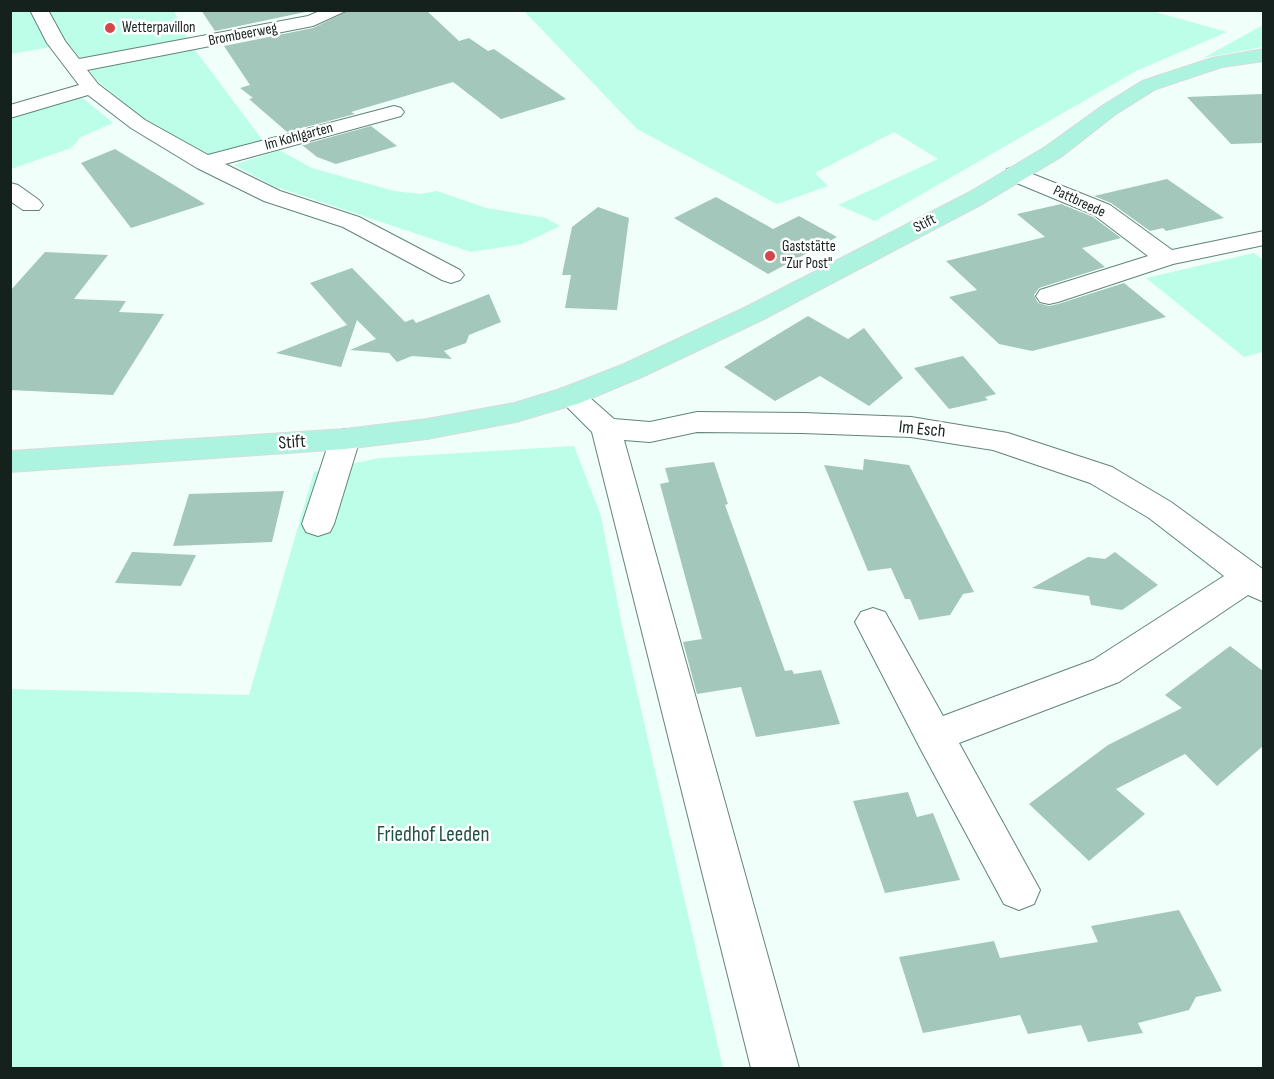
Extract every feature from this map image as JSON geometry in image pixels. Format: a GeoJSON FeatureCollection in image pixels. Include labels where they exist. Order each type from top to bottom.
{"type":"FeatureCollection","features":[{"type":"Feature","properties":{"kind":"main road","name":"Stift"},"geometry":{"type":"LineString","coordinates":[[10,462],[345,439],[427,429],[516,412],[575,394],[634,370],[753,314],[976,198],[1053,152],[1109,110],[1149,84],[1219,62],[1263,54]]}},
{"type":"Feature","properties":{"kind":"street"},"geometry":{"type":"LineString","coordinates":[[39,10],[56,43],[91,87],[138,124],[205,163],[272,196],[351,222],[452,275]]}},
{"type":"Feature","properties":{"kind":"street","name":"Brombeerweg"},"geometry":{"type":"LineString","coordinates":[[75,66],[313,21],[339,10]]}},
{"type":"Feature","properties":{"kind":"street"},"geometry":{"type":"LineString","coordinates":[[10,112],[91,87]]}},
{"type":"Feature","properties":{"kind":"street","name":"Im Kohlgarten"},"geometry":{"type":"LineString","coordinates":[[205,163],[394,112]]}},
{"type":"Feature","properties":{"kind":"street","name":"Pattbreede"},"geometry":{"type":"LineString","coordinates":[[1015,174],[1102,210],[1167,258]]}},
{"type":"Feature","properties":{"kind":"street"},"geometry":{"type":"LineString","coordinates":[[10,190],[31,205]]}},
{"type":"Feature","properties":{"kind":"street"},"geometry":{"type":"LineString","coordinates":[[1049,296],[1167,258],[1263,238]]}},
{"type":"Feature","properties":{"kind":"street"},"geometry":{"type":"LineString","coordinates":[[575,394],[606,428],[776,1068]]}},
{"type":"Feature","properties":{"kind":"street","name":"Im Esch"},"geometry":{"type":"LineString","coordinates":[[606,428],[650,432],[697,422],[803,423],[911,427],[997,440],[1101,475],[1160,510],[1256,583],[1106,671],[934,736]]}},
{"type":"Feature","properties":{"kind":"street"},"geometry":{"type":"LineString","coordinates":[[318,524],[345,439]]}},
{"type":"Feature","properties":{"kind":"street"},"geometry":{"type":"LineString","coordinates":[[873,622],[1020,890]]}},
{"type":"Feature","properties":{"kind":"green space"},"geometry":{"type":"Polygon","coordinates":[[[11,11],[174,11],[189,42],[264,142],[209,157],[144,121],[95,79],[68,44],[11,54],[11,11]]]}},
{"type":"Feature","properties":{"kind":"green space"},"geometry":{"type":"Polygon","coordinates":[[[524,11],[1152,11],[1227,32],[1136,71],[875,221],[838,205],[938,159],[894,132],[815,173],[828,186],[777,204],[637,129],[524,11]]]}},
{"type":"Feature","properties":{"kind":"green space"},"geometry":{"type":"Polygon","coordinates":[[[1263,25],[1263,47],[1203,58],[1263,25]]]}},
{"type":"Feature","properties":{"kind":"green space"},"geometry":{"type":"Polygon","coordinates":[[[73,97],[83,98],[113,123],[81,137],[71,148],[11,169],[11,116],[73,97]]]}},
{"type":"Feature","properties":{"kind":"green space"},"geometry":{"type":"Polygon","coordinates":[[[279,150],[312,168],[394,191],[420,194],[437,191],[486,208],[546,218],[560,226],[522,244],[471,252],[273,186],[234,165],[279,150]]]}},
{"type":"Feature","properties":{"kind":"green space"},"geometry":{"type":"Polygon","coordinates":[[[1254,253],[1263,260],[1263,352],[1244,357],[1146,278],[1254,253]]]}},
{"type":"Feature","properties":{"kind":"green space","name":"Friedhof Leeden"},"geometry":{"type":"Polygon","coordinates":[[[574,446],[601,516],[622,626],[723,1068],[11,1068],[11,689],[249,695],[314,472],[379,458],[574,446]]]}},
{"type":"Feature","properties":{"kind":"building"},"geometry":{"type":"Polygon","coordinates":[[[201,10],[315,10],[215,31],[201,10]]]}},
{"type":"Feature","properties":{"kind":"building"},"geometry":{"type":"Polygon","coordinates":[[[350,10],[426,10],[459,41],[469,38],[488,51],[494,49],[566,99],[501,119],[453,82],[351,112],[355,114],[287,132],[249,99],[253,98],[240,88],[250,85],[224,46],[313,28],[350,10]]]}},
{"type":"Feature","properties":{"kind":"building"},"geometry":{"type":"Polygon","coordinates":[[[1263,94],[1263,143],[1231,144],[1187,97],[1263,94]]]}},
{"type":"Feature","properties":{"kind":"building"},"geometry":{"type":"Polygon","coordinates":[[[371,126],[397,146],[336,164],[317,157],[302,145],[371,126]]]}},
{"type":"Feature","properties":{"kind":"building"},"geometry":{"type":"Polygon","coordinates":[[[115,149],[205,204],[131,228],[81,163],[115,149]]]}},
{"type":"Feature","properties":{"kind":"building"},"geometry":{"type":"Polygon","coordinates":[[[1167,179],[1224,218],[1166,231],[1163,228],[1150,231],[1111,203],[1094,196],[1167,179]]]}},
{"type":"Feature","properties":{"kind":"building","name":"Gaststätte \"Zur Post\""},"geometry":{"type":"Polygon","coordinates":[[[716,197],[773,229],[799,216],[837,237],[768,274],[674,218],[716,197]]]}},
{"type":"Feature","properties":{"kind":"building"},"geometry":{"type":"Polygon","coordinates":[[[1061,204],[1093,217],[1121,238],[1082,248],[1105,267],[1039,288],[1034,295],[1038,303],[1049,306],[1058,304],[1124,283],[1166,317],[1032,351],[999,344],[949,297],[977,290],[946,261],[1045,237],[1017,214],[1061,204]]]}},
{"type":"Feature","properties":{"kind":"building"},"geometry":{"type":"Polygon","coordinates":[[[598,207],[629,218],[617,310],[565,308],[571,275],[562,275],[572,227],[598,207]]]}},
{"type":"Feature","properties":{"kind":"building"},"geometry":{"type":"Polygon","coordinates":[[[45,252],[108,255],[74,299],[126,301],[119,312],[164,314],[113,395],[10,390],[10,291],[45,252]]]}},
{"type":"Feature","properties":{"kind":"building"},"geometry":{"type":"Polygon","coordinates":[[[352,268],[405,322],[413,319],[416,323],[489,294],[501,322],[469,335],[466,343],[444,351],[452,359],[412,356],[397,362],[389,353],[350,350],[376,339],[357,320],[341,367],[276,353],[347,325],[310,283],[352,268]]]}},
{"type":"Feature","properties":{"kind":"building"},"geometry":{"type":"Polygon","coordinates":[[[808,316],[848,339],[864,328],[903,378],[869,406],[820,376],[775,401],[724,367],[808,316]]]}},
{"type":"Feature","properties":{"kind":"building"},"geometry":{"type":"Polygon","coordinates":[[[963,356],[996,394],[985,397],[988,400],[949,409],[914,368],[963,356]]]}},
{"type":"Feature","properties":{"kind":"building"},"geometry":{"type":"Polygon","coordinates":[[[864,459],[909,465],[974,592],[963,594],[950,615],[919,620],[910,599],[905,599],[891,568],[868,571],[824,465],[863,470],[864,459]]]}},
{"type":"Feature","properties":{"kind":"building"},"geometry":{"type":"Polygon","coordinates":[[[714,462],[728,504],[725,505],[785,671],[792,670],[794,674],[821,670],[840,724],[756,737],[741,687],[697,694],[683,642],[702,639],[660,484],[669,482],[665,468],[714,462]]]}},
{"type":"Feature","properties":{"kind":"building"},"geometry":{"type":"Polygon","coordinates":[[[284,491],[272,542],[173,546],[189,494],[284,491]]]}},
{"type":"Feature","properties":{"kind":"building"},"geometry":{"type":"Polygon","coordinates":[[[132,552],[196,555],[181,586],[115,583],[132,552]]]}},
{"type":"Feature","properties":{"kind":"building"},"geometry":{"type":"Polygon","coordinates":[[[1115,552],[1158,585],[1122,610],[1091,605],[1089,596],[1032,588],[1088,557],[1105,559],[1115,552]]]}},
{"type":"Feature","properties":{"kind":"building"},"geometry":{"type":"Polygon","coordinates":[[[1230,646],[1263,671],[1263,746],[1217,786],[1185,754],[1116,789],[1145,814],[1089,861],[1029,804],[1108,745],[1182,708],[1165,695],[1230,646]]]}},
{"type":"Feature","properties":{"kind":"building"},"geometry":{"type":"Polygon","coordinates":[[[908,792],[917,817],[933,813],[960,880],[885,893],[853,801],[908,792]]]}},
{"type":"Feature","properties":{"kind":"building"},"geometry":{"type":"Polygon","coordinates":[[[1179,910],[1222,991],[1196,997],[1189,1010],[1138,1023],[1143,1033],[1088,1042],[1081,1025],[1028,1034],[1020,1015],[923,1033],[899,957],[994,941],[1000,958],[1098,942],[1091,926],[1179,910]]]}},
{"type":"Feature","properties":{"kind":"place","name":"Wetterpavillon"},"geometry":{"type":"Point","coordinates":[110,28]}},
{"type":"Feature","properties":{"kind":"place","name":"Gaststätte \"Zur Post\""},"geometry":{"type":"Point","coordinates":[770,256]}}]}
